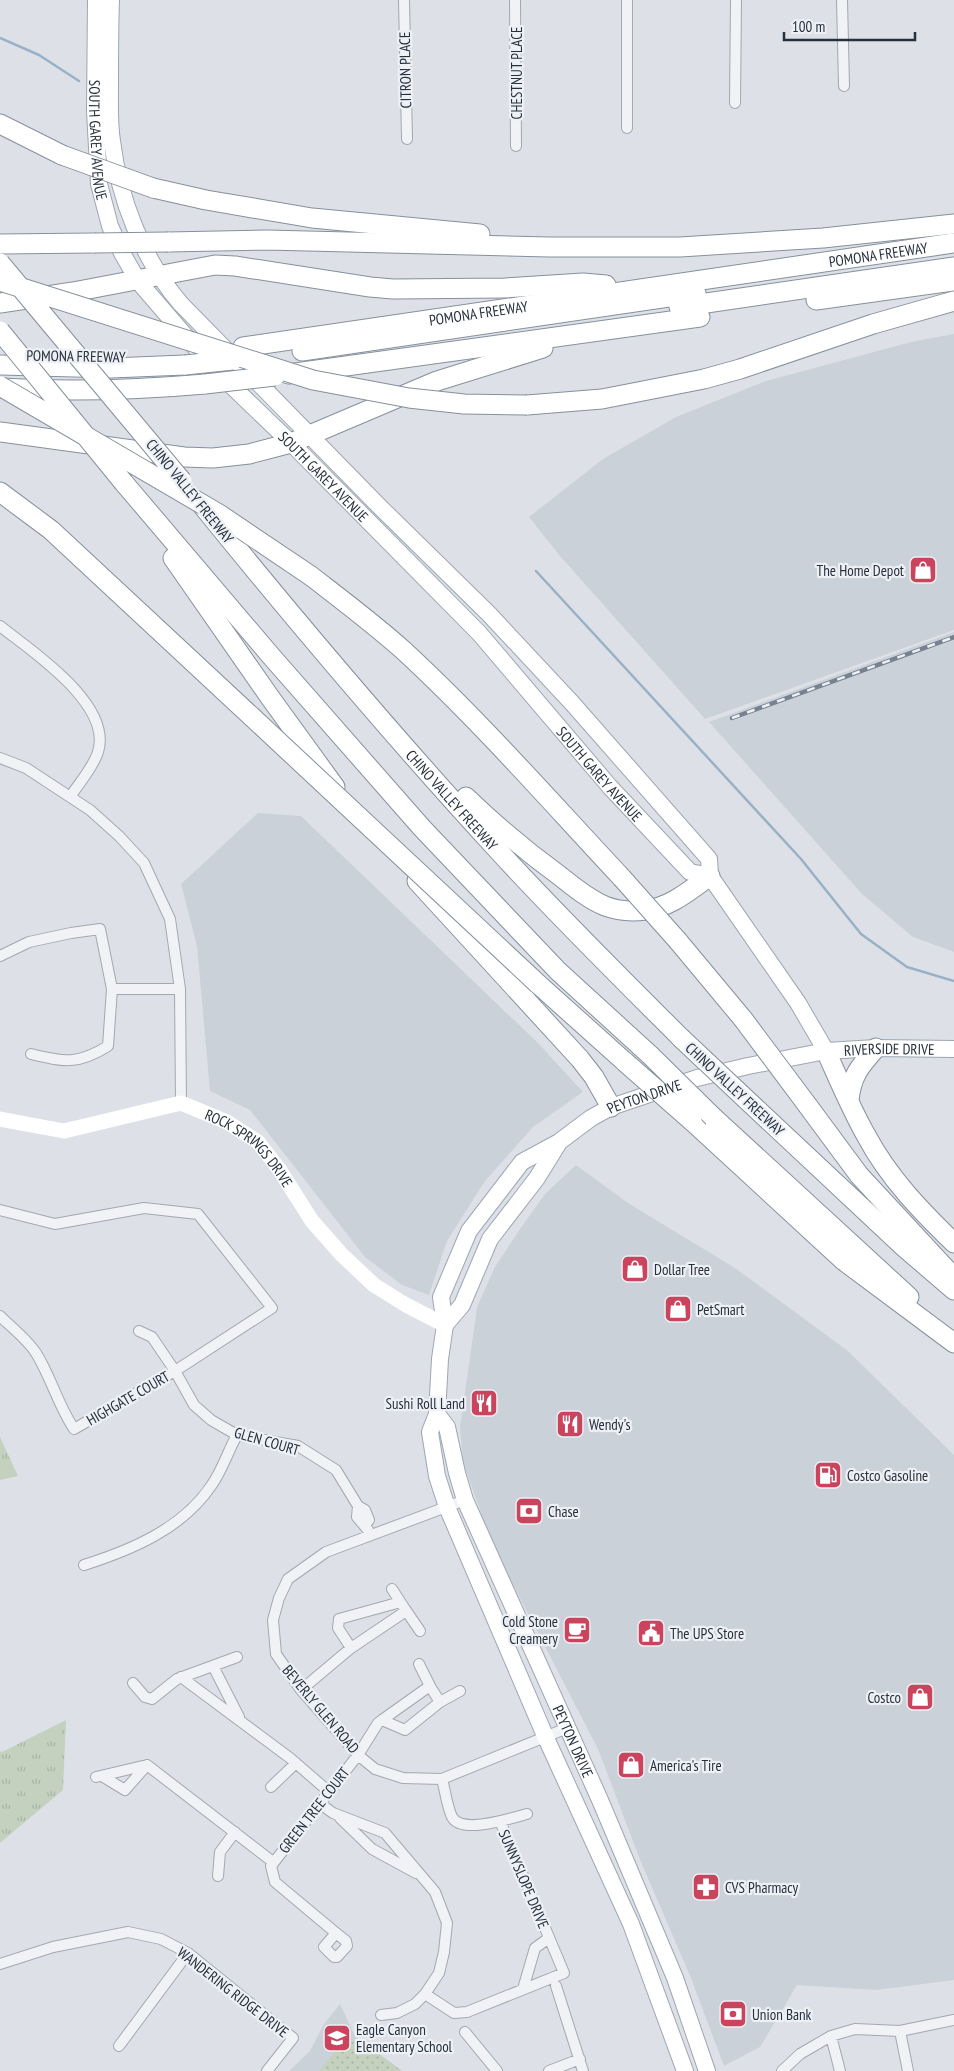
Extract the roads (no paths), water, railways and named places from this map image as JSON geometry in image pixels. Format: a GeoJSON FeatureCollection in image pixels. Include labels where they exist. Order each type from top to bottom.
{"type":"FeatureCollection","features":[{"type":"Feature","properties":{"kind":"highway"},"geometry":{"type":"LineString","coordinates":[[0,124],[62,155],[153,188],[206,200],[312,218],[635,248]]}},
{"type":"Feature","properties":{"kind":"highway"},"geometry":{"type":"LineString","coordinates":[[0,244],[267,240],[635,248],[782,241],[954,224]]}},
{"type":"Feature","properties":{"kind":"highway","name":"POMONA FREEWAY"},"geometry":{"type":"LineString","coordinates":[[0,354],[99,358],[190,370],[259,362],[634,288],[954,243]]}},
{"type":"Feature","properties":{"kind":"highway"},"geometry":{"type":"LineString","coordinates":[[0,248],[37,308]]}},
{"type":"Feature","properties":{"kind":"highway"},"geometry":{"type":"LineString","coordinates":[[259,362],[954,255]]}},
{"type":"Feature","properties":{"kind":"highway","name":"CHINO VALLEY FREEWAY"},"geometry":{"type":"LineString","coordinates":[[0,263],[305,632],[493,845],[599,956],[681,1038],[905,1248],[954,1290]]}},
{"type":"Feature","properties":{"kind":"highway"},"geometry":{"type":"LineString","coordinates":[[0,303],[138,281],[198,268],[225,265],[394,289],[505,288],[583,283],[634,288]]}},
{"type":"Feature","properties":{"kind":"highway"},"geometry":{"type":"LineString","coordinates":[[259,362],[954,267]]}},
{"type":"Feature","properties":{"kind":"highway"},"geometry":{"type":"LineString","coordinates":[[0,281],[313,380],[409,398],[464,404],[527,405],[602,399],[704,379],[740,369],[873,324],[954,301]]}},
{"type":"Feature","properties":{"kind":"highway","name":"POMONA FREEWAY"},"geometry":{"type":"LineString","coordinates":[[0,387],[79,391],[124,390],[190,370],[597,331],[954,281]]}},
{"type":"Feature","properties":{"kind":"highway"},"geometry":{"type":"LineString","coordinates":[[0,331],[144,508],[304,693],[476,886],[558,971],[650,1055],[713,1117],[954,1337]]}},
{"type":"Feature","properties":{"kind":"highway"},"geometry":{"type":"LineString","coordinates":[[0,432],[137,452],[196,458],[249,454],[310,435],[437,381],[597,331]]}},
{"type":"Feature","properties":{"kind":"highway"},"geometry":{"type":"LineString","coordinates":[[0,365],[190,370]]}},
{"type":"Feature","properties":{"kind":"highway"},"geometry":{"type":"LineString","coordinates":[[0,378],[117,380],[190,370]]}},
{"type":"Feature","properties":{"kind":"highway"},"geometry":{"type":"LineString","coordinates":[[0,387],[219,514],[311,576],[381,632],[425,672],[487,734],[622,878],[678,941],[743,1019],[859,1174],[954,1278]]}},
{"type":"Feature","properties":{"kind":"highway"},"geometry":{"type":"LineString","coordinates":[[0,492],[51,530],[538,984],[692,1121],[844,1261],[954,1343]]}},
{"type":"Feature","properties":{"kind":"highway"},"geometry":{"type":"LineString","coordinates":[[144,508],[166,548],[269,696],[341,795],[580,1059],[612,1107]]}},
{"type":"Feature","properties":{"kind":"highway"},"geometry":{"type":"LineString","coordinates":[[391,729],[509,837],[583,894],[603,905],[630,911],[657,908],[673,901],[710,876]]}},
{"type":"Feature","properties":{"kind":"highway"},"geometry":{"type":"LineString","coordinates":[[849,1101],[850,1089],[856,1072],[876,1048]]}},
{"type":"Feature","properties":{"kind":"highway"},"geometry":{"type":"LineString","coordinates":[[826,1051],[867,1138],[898,1184],[954,1243]]}},
{"type":"Feature","properties":{"kind":"main road","name":"SOUTH GAREY AVENUE"},"geometry":{"type":"LineString","coordinates":[[96,0],[95,139],[99,184],[110,226],[122,253],[138,281],[213,368],[291,442],[479,633],[610,787],[690,872],[710,876]]}},
{"type":"Feature","properties":{"kind":"main road","name":"SOUTH GAREY AVENUE"},"geometry":{"type":"LineString","coordinates":[[111,0],[110,123],[114,156],[122,192],[159,277],[181,304],[489,614],[598,732],[709,859],[710,876],[798,1003],[826,1051]]}},
{"type":"Feature","properties":{"kind":"main road"},"geometry":{"type":"LineString","coordinates":[[362,514],[401,538],[415,541]]}},
{"type":"Feature","properties":{"kind":"main road","name":"RIVERSIDE DRIVE"},"geometry":{"type":"LineString","coordinates":[[826,1051],[876,1048],[954,1049]]}},
{"type":"Feature","properties":{"kind":"main road","name":"PEYTON DRIVE"},"geometry":{"type":"LineString","coordinates":[[685,2071],[634,1931],[546,1738],[447,1507],[432,1453],[430,1432],[437,1414],[440,1359],[445,1325],[441,1297],[469,1231],[522,1162],[559,1142],[591,1118],[612,1107],[697,1078],[826,1051]]}},
{"type":"Feature","properties":{"kind":"main road","name":"PEYTON DRIVE"},"geometry":{"type":"LineString","coordinates":[[445,1325],[462,1305],[490,1239],[537,1178],[559,1142]]}},
{"type":"Feature","properties":{"kind":"main road","name":"PEYTON DRIVE"},"geometry":{"type":"LineString","coordinates":[[437,1414],[447,1427],[465,1500],[600,1800],[675,1978],[707,2071]]}},
{"type":"Feature","properties":{"kind":"street","name":"CITRON PLACE"},"geometry":{"type":"LineString","coordinates":[[404,0],[407,139]]}},
{"type":"Feature","properties":{"kind":"street","name":"CHESTNUT PLACE"},"geometry":{"type":"LineString","coordinates":[[515,0],[516,146]]}},
{"type":"Feature","properties":{"kind":"street"},"geometry":{"type":"LineString","coordinates":[[627,0],[627,128]]}},
{"type":"Feature","properties":{"kind":"street"},"geometry":{"type":"LineString","coordinates":[[735,103],[736,0]]}},
{"type":"Feature","properties":{"kind":"street"},"geometry":{"type":"LineString","coordinates":[[842,0],[844,86]]}},
{"type":"Feature","properties":{"kind":"street"},"geometry":{"type":"LineString","coordinates":[[0,626],[71,684],[88,704],[99,731],[98,752],[70,797]]}},
{"type":"Feature","properties":{"kind":"street"},"geometry":{"type":"LineString","coordinates":[[0,758],[26,768],[90,810],[119,836],[144,863],[170,919],[180,989],[181,1103],[64,1131],[0,1119]]}},
{"type":"Feature","properties":{"kind":"street"},"geometry":{"type":"LineString","coordinates":[[0,956],[29,942],[100,929],[112,989],[108,1046],[92,1056],[62,1062],[32,1054]]}},
{"type":"Feature","properties":{"kind":"street"},"geometry":{"type":"LineString","coordinates":[[112,989],[180,989]]}},
{"type":"Feature","properties":{"kind":"street","name":"ROCK SPRINGS DRIVE"},"geometry":{"type":"LineString","coordinates":[[181,1103],[226,1122],[258,1142],[279,1169],[312,1220],[342,1255],[374,1285],[406,1306],[445,1325]]}},
{"type":"Feature","properties":{"kind":"street","name":"HIGHGATE COURT"},"geometry":{"type":"LineString","coordinates":[[0,1210],[55,1224],[144,1208],[198,1214],[272,1308],[175,1371],[74,1429],[63,1413],[54,1386],[34,1350],[0,1316]]}},
{"type":"Feature","properties":{"kind":"street","name":"GLEN COURT"},"geometry":{"type":"LineString","coordinates":[[139,1331],[152,1336],[194,1404],[211,1420],[237,1435],[298,1446],[336,1470],[358,1506],[364,1510],[369,1520],[365,1525],[371,1536]]}},
{"type":"Feature","properties":{"kind":"street"},"geometry":{"type":"LineString","coordinates":[[84,1565],[113,1556],[151,1539],[179,1519],[202,1498],[213,1484],[237,1435]]}},
{"type":"Feature","properties":{"kind":"street","name":"BEVERLY GLEN ROAD"},"geometry":{"type":"LineString","coordinates":[[465,1500],[326,1552],[288,1579],[279,1598],[273,1620],[276,1654],[302,1690],[358,1755],[375,1769],[403,1778],[442,1779],[567,1728]]}},
{"type":"Feature","properties":{"kind":"street"},"geometry":{"type":"LineString","coordinates":[[392,1589],[420,1631]]}},
{"type":"Feature","properties":{"kind":"street"},"geometry":{"type":"LineString","coordinates":[[351,1648],[338,1628],[339,1619],[397,1603],[403,1606]]}},
{"type":"Feature","properties":{"kind":"street"},"geometry":{"type":"LineString","coordinates":[[302,1690],[351,1648],[403,1613],[403,1606]]}},
{"type":"Feature","properties":{"kind":"street"},"geometry":{"type":"LineString","coordinates":[[133,1683],[145,1697],[152,1699],[181,1678],[237,1657]]}},
{"type":"Feature","properties":{"kind":"street"},"geometry":{"type":"LineString","coordinates":[[419,1664],[440,1702]]}},
{"type":"Feature","properties":{"kind":"street"},"geometry":{"type":"LineString","coordinates":[[213,1666],[241,1720]]}},
{"type":"Feature","properties":{"kind":"street"},"geometry":{"type":"LineString","coordinates":[[181,1678],[241,1720],[328,1791]]}},
{"type":"Feature","properties":{"kind":"street"},"geometry":{"type":"LineString","coordinates":[[382,1720],[427,1688],[431,1688]]}},
{"type":"Feature","properties":{"kind":"street"},"geometry":{"type":"LineString","coordinates":[[382,1720],[405,1730],[440,1702],[460,1692]]}},
{"type":"Feature","properties":{"kind":"street","name":"GREEN TREE COURT"},"geometry":{"type":"LineString","coordinates":[[272,1864],[358,1755],[382,1720]]}},
{"type":"Feature","properties":{"kind":"street"},"geometry":{"type":"LineString","coordinates":[[271,1787],[296,1763]]}},
{"type":"Feature","properties":{"kind":"street"},"geometry":{"type":"LineString","coordinates":[[147,1765],[125,1790],[99,1777],[147,1765]]}},
{"type":"Feature","properties":{"kind":"street"},"geometry":{"type":"LineString","coordinates":[[147,1765],[235,1832],[272,1864],[275,1882],[336,1933]]}},
{"type":"Feature","properties":{"kind":"street"},"geometry":{"type":"LineString","coordinates":[[442,1779],[452,1817],[456,1821],[472,1826],[527,1814]]}},
{"type":"Feature","properties":{"kind":"street"},"geometry":{"type":"LineString","coordinates":[[319,1803],[333,1813],[372,1849],[424,1878]]}},
{"type":"Feature","properties":{"kind":"street"},"geometry":{"type":"LineString","coordinates":[[333,1813],[385,1833],[435,1892],[446,1923],[444,1952],[439,1973],[425,1994],[415,2004],[397,2013],[381,2015]]}},
{"type":"Feature","properties":{"kind":"street","name":"SUNNYSLOPE DRIVE"},"geometry":{"type":"LineString","coordinates":[[425,1994],[454,2013],[467,2012],[564,1973],[500,1821]]}},
{"type":"Feature","properties":{"kind":"street"},"geometry":{"type":"LineString","coordinates":[[218,1876],[220,1852],[235,1832]]}},
{"type":"Feature","properties":{"kind":"street","name":"WANDERING RIDGE DRIVE"},"geometry":{"type":"LineString","coordinates":[[0,1964],[53,1947],[128,1932],[161,1939],[188,1953],[293,2038],[267,2071]]}},
{"type":"Feature","properties":{"kind":"street","name":"SUNNYSLOPE DRIVE"},"geometry":{"type":"LineString","coordinates":[[523,1989],[535,1948],[549,1938]]}},
{"type":"Feature","properties":{"kind":"street"},"geometry":{"type":"LineString","coordinates":[[119,2046],[188,1953]]}},
{"type":"Feature","properties":{"kind":"street"},"geometry":{"type":"LineString","coordinates":[[556,1986],[583,2071]]}},
{"type":"Feature","properties":{"kind":"street"},"geometry":{"type":"LineString","coordinates":[[782,2071],[800,2054],[831,2036],[855,2029],[900,2031],[954,2020]]}},
{"type":"Feature","properties":{"kind":"street"},"geometry":{"type":"LineString","coordinates":[[900,2031],[908,2071]]}},
{"type":"Feature","properties":{"kind":"street"},"geometry":{"type":"LineString","coordinates":[[464,2032],[497,2071]]}},
{"type":"Feature","properties":{"kind":"street"},"geometry":{"type":"LineString","coordinates":[[831,2036],[840,2071]]}},
{"type":"Feature","properties":{"kind":"street"},"geometry":{"type":"LineString","coordinates":[[550,2071],[580,2059]]}},
{"type":"Feature","properties":{"kind":"waterway"},"geometry":{"type":"LineString","coordinates":[[0,38],[39,55],[79,81]]}},
{"type":"Feature","properties":{"kind":"waterway"},"geometry":{"type":"LineString","coordinates":[[536,571],[801,859],[861,934],[907,967],[954,981]]}},
{"type":"Feature","properties":{"kind":"railway"},"geometry":{"type":"LineString","coordinates":[[732,718],[954,637]]}},
{"type":"Feature","properties":{"kind":"place","name":"The Home Depot"},"geometry":{"type":"Point","coordinates":[923,570]}},
{"type":"Feature","properties":{"kind":"place","name":"Dollar Tree"},"geometry":{"type":"Point","coordinates":[635,1269]}},
{"type":"Feature","properties":{"kind":"place","name":"PetSmart"},"geometry":{"type":"Point","coordinates":[678,1309]}},
{"type":"Feature","properties":{"kind":"place","name":"Sushi Roll Land"},"geometry":{"type":"Point","coordinates":[484,1403]}},
{"type":"Feature","properties":{"kind":"place","name":"Wendy's"},"geometry":{"type":"Point","coordinates":[570,1424]}},
{"type":"Feature","properties":{"kind":"place","name":"Costco Gasoline"},"geometry":{"type":"Point","coordinates":[828,1475]}},
{"type":"Feature","properties":{"kind":"place","name":"Chase"},"geometry":{"type":"Point","coordinates":[529,1511]}},
{"type":"Feature","properties":{"kind":"place","name":"Cold Stone Creamery"},"geometry":{"type":"Point","coordinates":[577,1630]}},
{"type":"Feature","properties":{"kind":"place","name":"The UPS Store"},"geometry":{"type":"Point","coordinates":[651,1633]}},
{"type":"Feature","properties":{"kind":"place","name":"Costco"},"geometry":{"type":"Point","coordinates":[920,1697]}},
{"type":"Feature","properties":{"kind":"place","name":"America's Tire"},"geometry":{"type":"Point","coordinates":[631,1765]}},
{"type":"Feature","properties":{"kind":"place","name":"CVS Pharmacy"},"geometry":{"type":"Point","coordinates":[706,1887]}},
{"type":"Feature","properties":{"kind":"place","name":"Union Bank"},"geometry":{"type":"Point","coordinates":[733,2014]}},
{"type":"Feature","properties":{"kind":"place","name":"Eagle Canyon Elementary School"},"geometry":{"type":"Point","coordinates":[337,2038]}}]}
